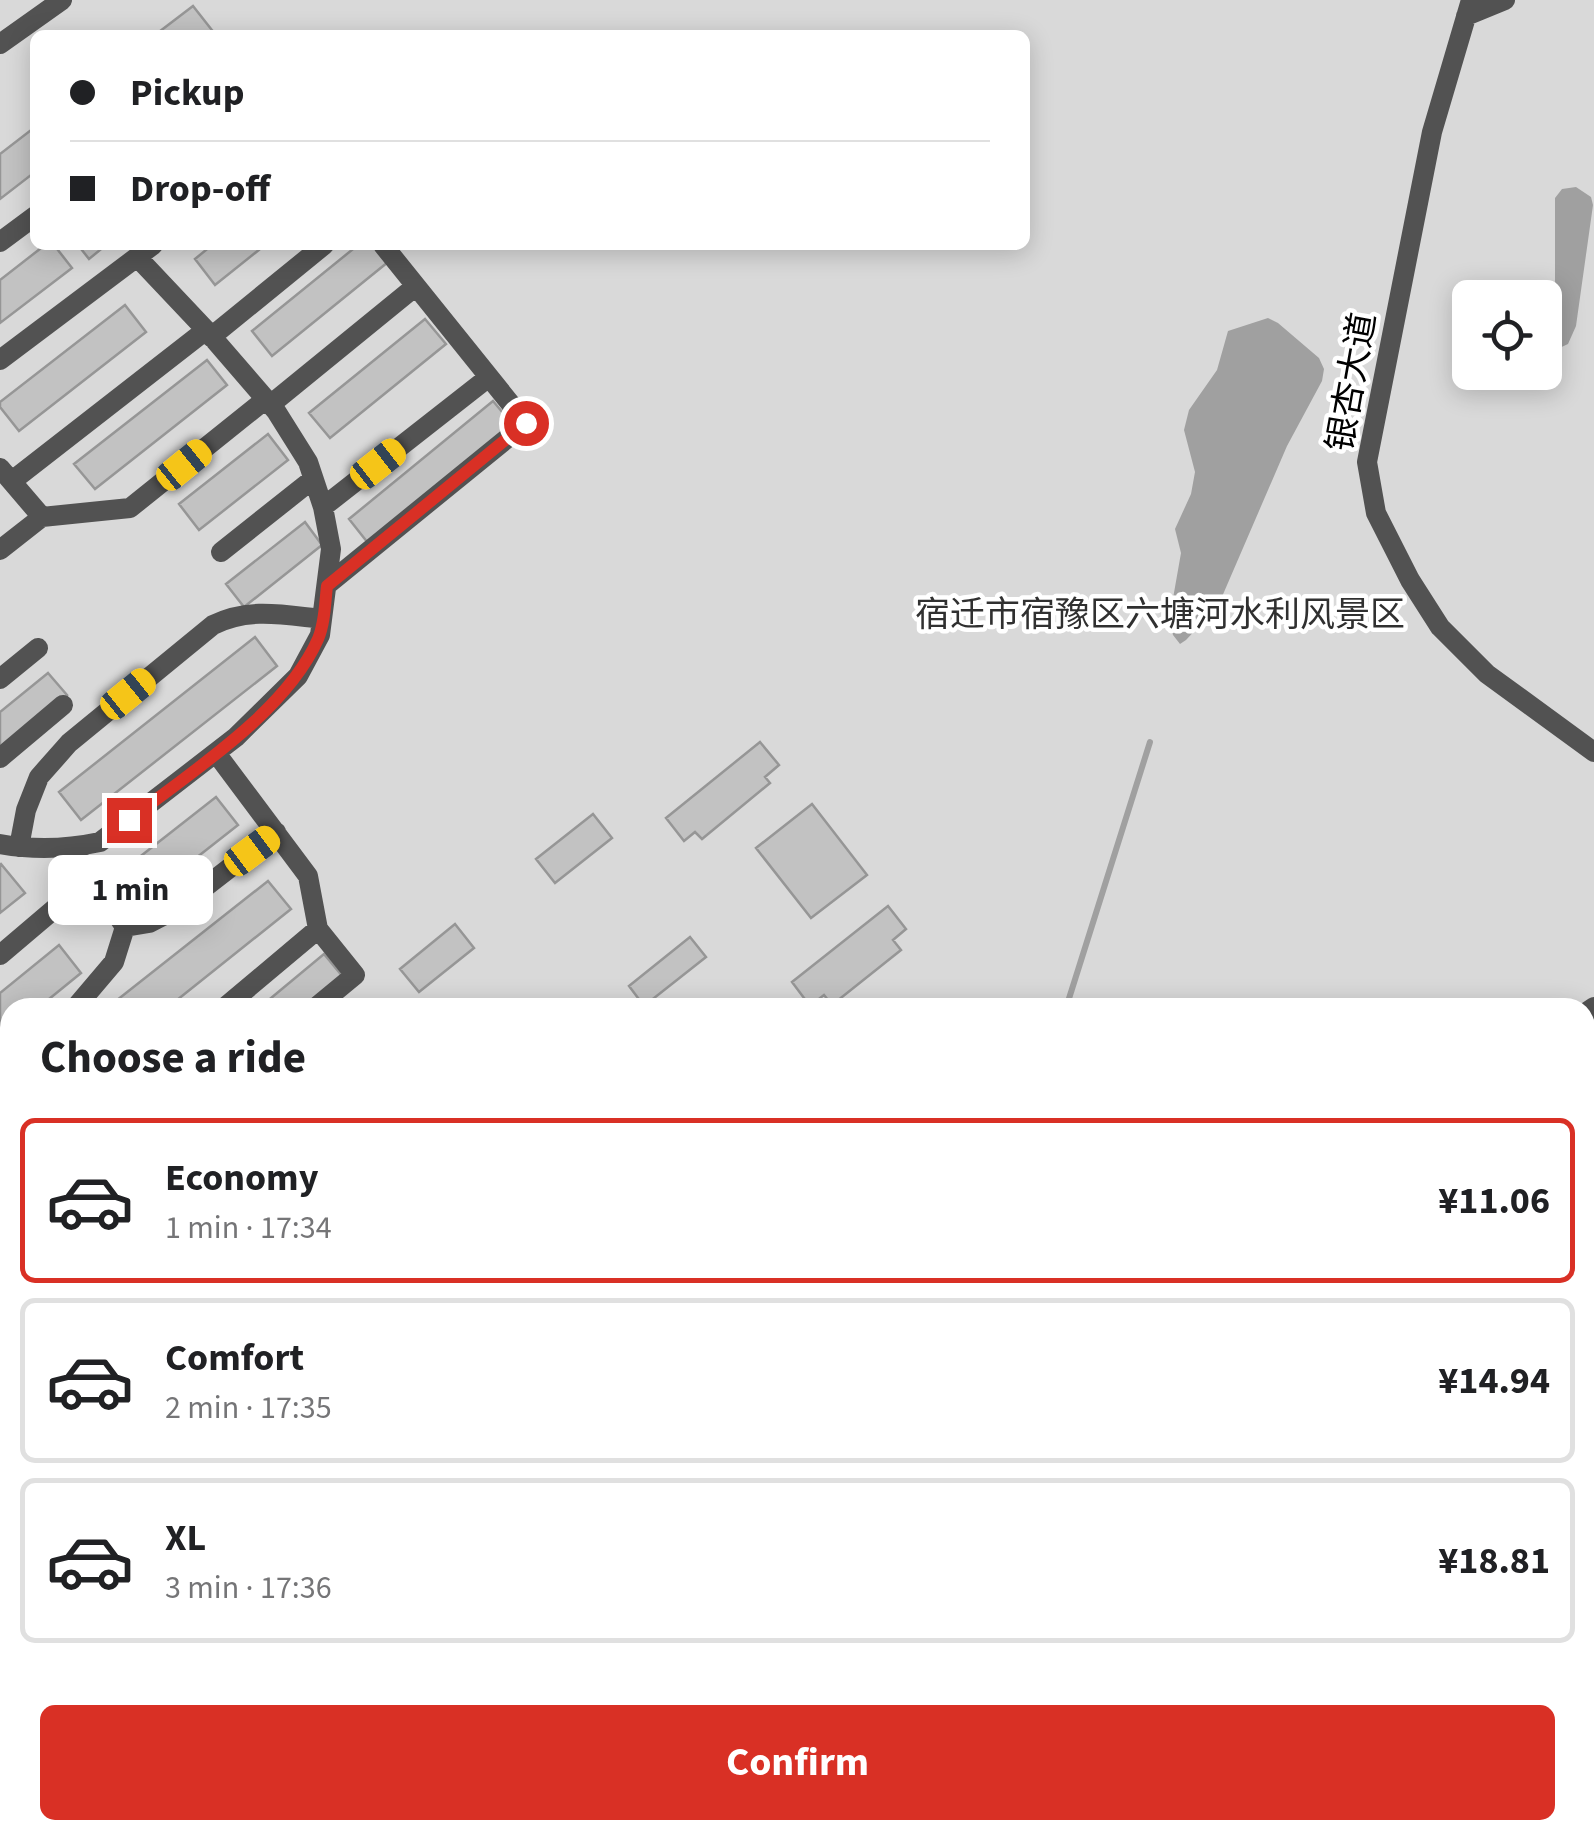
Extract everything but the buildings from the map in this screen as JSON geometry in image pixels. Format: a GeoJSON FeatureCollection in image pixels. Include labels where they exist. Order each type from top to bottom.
{"type":"FeatureCollection","features":[{"type":"Feature","properties":{"kind":"street"},"geometry":{"type":"LineString","coordinates":[[0,44],[62,0]]}},
{"type":"Feature","properties":{"kind":"street"},"geometry":{"type":"LineString","coordinates":[[1468,8],[1505,0]]}},
{"type":"Feature","properties":{"kind":"street","name":"银杏大道"},"geometry":{"type":"LineString","coordinates":[[1468,8],[1432,132],[1367,462],[1376,514],[1410,580],[1440,626],[1487,674],[1594,752]]}},
{"type":"Feature","properties":{"kind":"street"},"geometry":{"type":"LineString","coordinates":[[0,242],[30,220]]}},
{"type":"Feature","properties":{"kind":"street"},"geometry":{"type":"LineString","coordinates":[[42,517],[6,475],[208,334],[317,250]]}},
{"type":"Feature","properties":{"kind":"street"},"geometry":{"type":"LineString","coordinates":[[327,586],[526,423],[387,250]]}},
{"type":"Feature","properties":{"kind":"street"},"geometry":{"type":"LineString","coordinates":[[0,360],[145,251],[208,334],[268,402],[308,462],[332,549],[320,635],[298,676],[236,737],[100,842],[72,848],[10,846],[39,777],[69,742],[213,625],[232,615],[322,619]]}},
{"type":"Feature","properties":{"kind":"street"},"geometry":{"type":"LineString","coordinates":[[0,550],[42,517],[130,508],[416,286]]}},
{"type":"Feature","properties":{"kind":"street"},"geometry":{"type":"LineString","coordinates":[[323,508],[489,377]]}},
{"type":"Feature","properties":{"kind":"street"},"geometry":{"type":"LineString","coordinates":[[221,552],[314,479]]}},
{"type":"Feature","properties":{"kind":"street"},"geometry":{"type":"LineString","coordinates":[[0,679],[38,648]]}},
{"type":"Feature","properties":{"kind":"street"},"geometry":{"type":"LineString","coordinates":[[0,758],[63,706]]}},
{"type":"Feature","properties":{"kind":"street"},"geometry":{"type":"LineString","coordinates":[[216,752],[308,876],[318,930],[356,974],[328,998]]}},
{"type":"Feature","properties":{"kind":"street"},"geometry":{"type":"LineString","coordinates":[[125,927],[148,923],[178,908],[276,832]]}},
{"type":"Feature","properties":{"kind":"street"},"geometry":{"type":"LineString","coordinates":[[72,848],[125,927]]}},
{"type":"Feature","properties":{"kind":"street"},"geometry":{"type":"LineString","coordinates":[[0,954],[92,878]]}},
{"type":"Feature","properties":{"kind":"street"},"geometry":{"type":"LineString","coordinates":[[83,998],[114,962],[125,927]]}},
{"type":"Feature","properties":{"kind":"street"},"geometry":{"type":"LineString","coordinates":[[236,998],[318,930]]}},
{"type":"Feature","properties":{"kind":"green space","name":"宿迁市宿豫区六塘河水利风景区"},"geometry":{"type":"Polygon","coordinates":[[[0,0],[1594,0],[1594,998],[0,998],[0,0]]]}},
{"type":"Feature","properties":{"kind":"shaded area"},"geometry":{"type":"Polygon","coordinates":[[[1576,187],[1591,197],[1593,205],[1576,326],[1568,344],[1562,347],[1562,280],[1555,280],[1555,198],[1562,189],[1576,187]]]}},
{"type":"Feature","properties":{"kind":"shaded area"},"geometry":{"type":"Polygon","coordinates":[[[1268,318],[1319,358],[1324,369],[1322,381],[1287,446],[1218,606],[1180,644],[1169,621],[1181,553],[1175,529],[1191,494],[1195,472],[1184,430],[1189,410],[1217,370],[1228,331],[1268,318]]]}},
{"type":"Feature","properties":{"kind":"waterway"},"geometry":{"type":"LineString","coordinates":[[1069,998],[1150,742]]}},
{"type":"Feature","properties":{"kind":"route"},"geometry":{"type":"LineString","coordinates":[[129,820],[236,737],[298,676],[320,635],[327,586],[526,423]]}}]}
